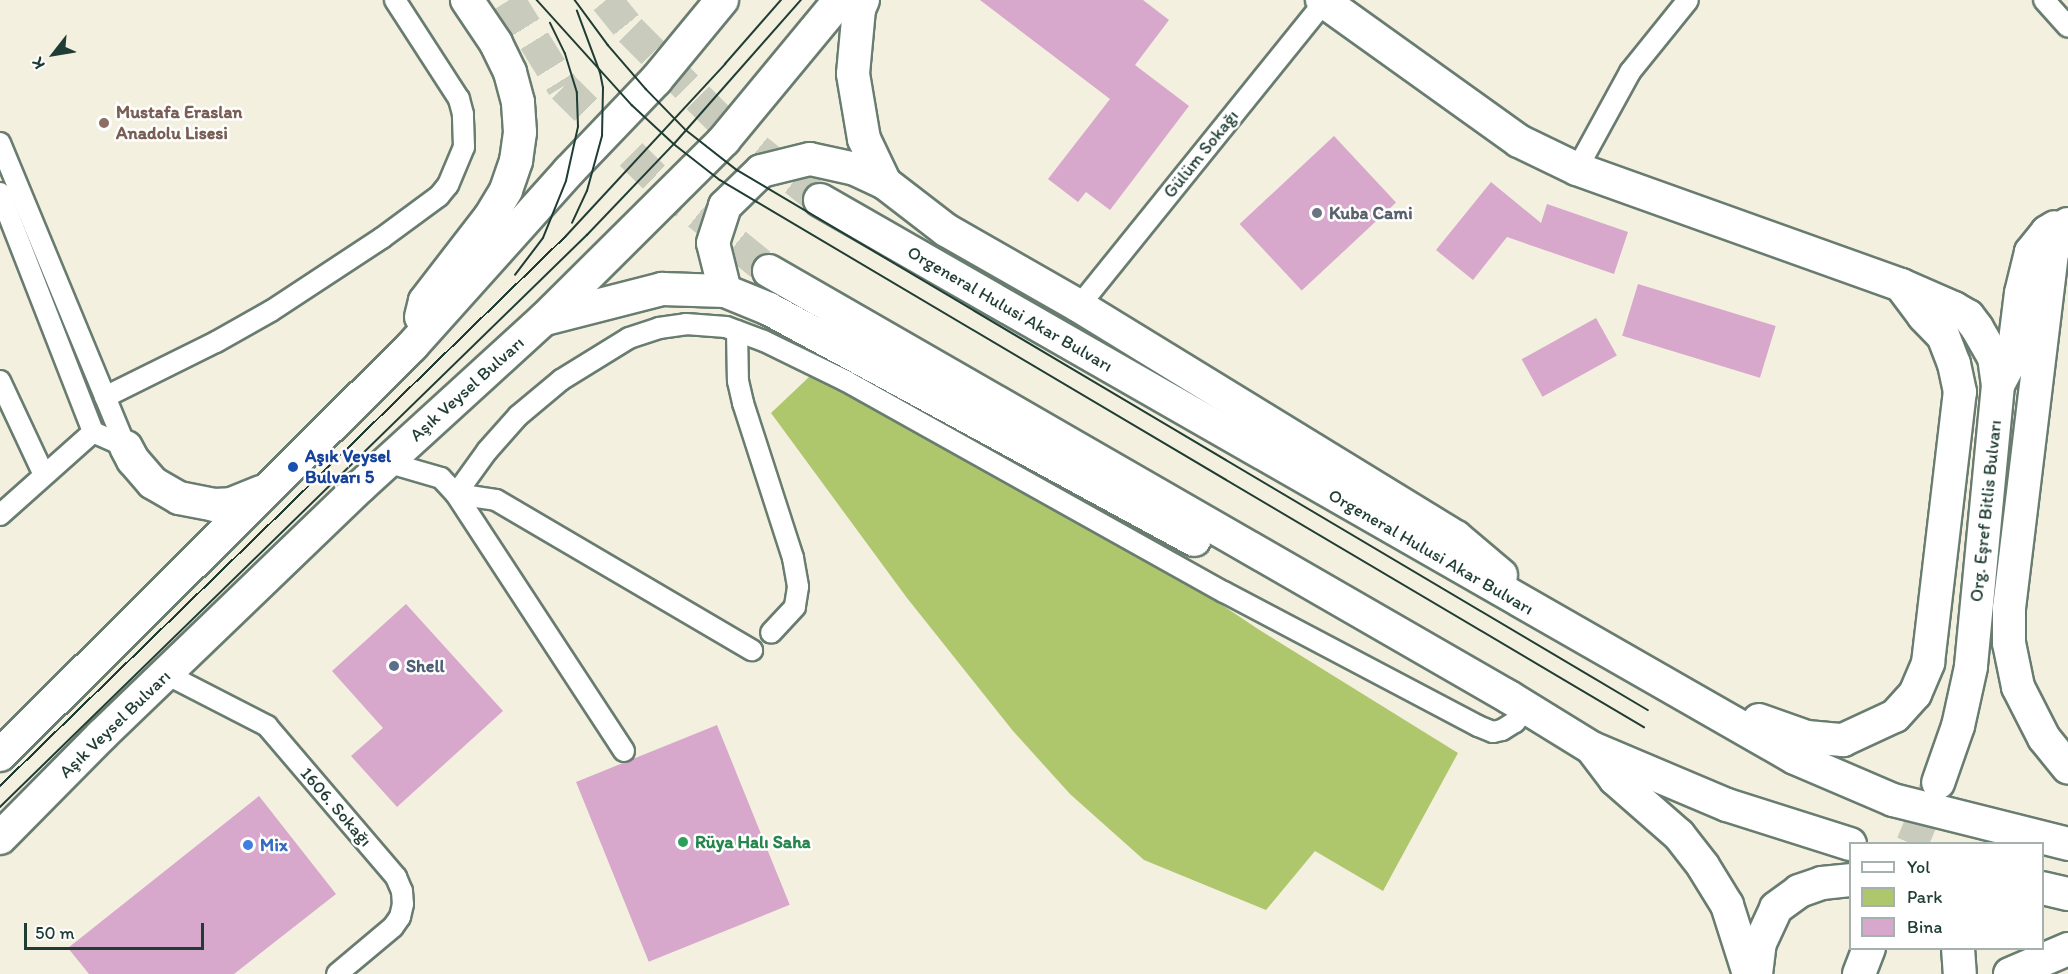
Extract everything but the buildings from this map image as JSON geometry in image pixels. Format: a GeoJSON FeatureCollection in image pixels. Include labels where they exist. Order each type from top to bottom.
{"type":"FeatureCollection","features":[{"type":"Feature","properties":{"kind":"main road"},"geometry":{"type":"LineString","coordinates":[[412,346],[425,301],[490,217],[506,190],[516,161],[520,122],[518,102],[510,72],[496,43],[467,0]]}},
{"type":"Feature","properties":{"kind":"main road"},"geometry":{"type":"LineString","coordinates":[[0,755],[264,491],[293,467],[412,346],[568,171],[656,80],[722,0]]}},
{"type":"Feature","properties":{"kind":"main road","name":"Aşık Veysel Bulvarı"},"geometry":{"type":"LineString","coordinates":[[0,838],[386,462],[544,319],[724,140],[840,0]]}},
{"type":"Feature","properties":{"kind":"main road"},"geometry":{"type":"LineString","coordinates":[[863,0],[859,9],[853,74],[864,139],[885,183]]}},
{"type":"Feature","properties":{"kind":"main road","name":"Org. Eşref Bitlis Bulvarı"},"geometry":{"type":"LineString","coordinates":[[1323,1],[1519,141],[1577,169],[1901,285],[1968,316],[1994,357],[1998,385],[1971,667],[1958,726],[1938,783]]}},
{"type":"Feature","properties":{"kind":"main road"},"geometry":{"type":"LineString","coordinates":[[725,291],[713,243],[725,206],[761,171],[810,159],[855,170],[885,183],[946,230],[1079,306],[1456,537],[1566,629]]}},
{"type":"Feature","properties":{"kind":"main road","name":"Orgeneral Hulusi Akar Bulvarı"},"geometry":{"type":"LineString","coordinates":[[820,200],[1795,758],[1893,800],[2068,844]]}},
{"type":"Feature","properties":{"kind":"main road"},"geometry":{"type":"LineString","coordinates":[[1998,385],[2013,357],[2021,293],[2031,252],[2047,232],[2068,218]]}},
{"type":"Feature","properties":{"kind":"main road"},"geometry":{"type":"LineString","coordinates":[[2068,224],[2052,253],[2008,609],[2009,643],[2018,687],[2044,738],[2068,768]]}},
{"type":"Feature","properties":{"kind":"main road"},"geometry":{"type":"LineString","coordinates":[[769,271],[1517,702],[1592,748],[1727,805],[1849,843]]}},
{"type":"Feature","properties":{"kind":"main road"},"geometry":{"type":"LineString","coordinates":[[1682,693],[1807,737],[1843,740],[1895,716],[1915,694],[1928,663],[1960,392],[1954,364],[1943,336],[1924,316],[1901,285]]}},
{"type":"Feature","properties":{"kind":"main road"},"geometry":{"type":"LineString","coordinates":[[544,319],[662,289],[725,291],[769,309],[1403,654],[1517,702]]}},
{"type":"Feature","properties":{"kind":"main road"},"geometry":{"type":"LineString","coordinates":[[126,447],[133,460],[153,483],[179,498],[214,505],[231,504],[264,491]]}},
{"type":"Feature","properties":{"kind":"main road"},"geometry":{"type":"LineString","coordinates":[[0,729],[131,624]]}},
{"type":"Feature","properties":{"kind":"main road"},"geometry":{"type":"LineString","coordinates":[[1592,748],[1615,779],[1679,835],[1703,866],[1727,904],[1749,974]]}},
{"type":"Feature","properties":{"kind":"main road"},"geometry":{"type":"LineString","coordinates":[[1756,974],[1760,943],[1776,908],[1798,891],[1822,883],[1849,880]]}},
{"type":"Feature","properties":{"kind":"main road"},"geometry":{"type":"LineString","coordinates":[[2044,888],[2068,894]]}},
{"type":"Feature","properties":{"kind":"main road"},"geometry":{"type":"LineString","coordinates":[[2010,974],[2068,949]]}},
{"type":"Feature","properties":{"kind":"main road"},"geometry":{"type":"LineString","coordinates":[[1859,974],[1868,950]]}},
{"type":"Feature","properties":{"kind":"main road"},"geometry":{"type":"LineString","coordinates":[[1958,950],[1960,974]]}},
{"type":"Feature","properties":{"kind":"street"},"geometry":{"type":"LineString","coordinates":[[105,397],[216,342],[288,300],[382,238],[439,195],[448,185],[464,147],[464,114],[459,99],[395,0]]}},
{"type":"Feature","properties":{"kind":"street"},"geometry":{"type":"LineString","coordinates":[[1577,169],[1630,72],[1688,0]]}},
{"type":"Feature","properties":{"kind":"street"},"geometry":{"type":"LineString","coordinates":[[2044,0],[2068,27]]}},
{"type":"Feature","properties":{"kind":"street","name":"Gülüm Sokağı"},"geometry":{"type":"LineString","coordinates":[[1079,306],[1323,1]]}},
{"type":"Feature","properties":{"kind":"street"},"geometry":{"type":"LineString","coordinates":[[0,143],[126,447]]}},
{"type":"Feature","properties":{"kind":"street"},"geometry":{"type":"LineString","coordinates":[[0,193],[93,432],[126,447]]}},
{"type":"Feature","properties":{"kind":"street"},"geometry":{"type":"LineString","coordinates":[[456,494],[487,451],[518,416],[561,380],[597,356],[629,338],[659,328],[686,324],[726,327],[764,340],[846,381],[1224,592],[1478,726],[1492,732],[1502,730],[1515,722],[1517,702]]}},
{"type":"Feature","properties":{"kind":"street"},"geometry":{"type":"LineString","coordinates":[[737,331],[738,381],[793,558],[798,587],[795,607],[771,633]]}},
{"type":"Feature","properties":{"kind":"street"},"geometry":{"type":"LineString","coordinates":[[0,381],[44,475]]}},
{"type":"Feature","properties":{"kind":"street"},"geometry":{"type":"LineString","coordinates":[[0,515],[93,432]]}},
{"type":"Feature","properties":{"kind":"street"},"geometry":{"type":"LineString","coordinates":[[386,462],[441,478],[456,494],[624,751]]}},
{"type":"Feature","properties":{"kind":"street"},"geometry":{"type":"LineString","coordinates":[[456,494],[496,500],[752,650]]}},
{"type":"Feature","properties":{"kind":"street","name":"1606. Sokağı"},"geometry":{"type":"LineString","coordinates":[[166,674],[267,726],[396,877],[402,891],[403,903],[393,927],[337,974]]}},
{"type":"Feature","properties":{"kind":"green space"},"geometry":{"type":"Polygon","coordinates":[[[827,360],[968,431],[1063,499],[1258,629],[1458,753],[1383,891],[1315,851],[1266,910],[1144,860],[1070,794],[1013,731],[907,598],[771,413],[827,360]]]}},
{"type":"Feature","properties":{"kind":"tunnel"},"geometry":{"type":"LineString","coordinates":[[509,0],[563,87],[661,184],[769,271]]}},
{"type":"Feature","properties":{"kind":"tunnel"},"geometry":{"type":"LineString","coordinates":[[606,0],[630,30],[720,120],[820,200]]}},
{"type":"Feature","properties":{"kind":"tunnel"},"geometry":{"type":"LineString","coordinates":[[1913,842],[1937,784]]}},
{"type":"Feature","properties":{"kind":"tram line"},"geometry":{"type":"LineString","coordinates":[[537,0],[632,105],[674,144],[720,180],[1644,727]]}},
{"type":"Feature","properties":{"kind":"tram line"},"geometry":{"type":"LineString","coordinates":[[575,0],[608,45],[646,89],[686,130],[737,170],[1648,710]]}},
{"type":"Feature","properties":{"kind":"tram line"},"geometry":{"type":"LineString","coordinates":[[0,786],[566,236],[781,0]]}},
{"type":"Feature","properties":{"kind":"tram line"},"geometry":{"type":"LineString","coordinates":[[0,807],[587,235],[674,144],[801,0]]}},
{"type":"Feature","properties":{"kind":"tram line"},"geometry":{"type":"LineString","coordinates":[[572,223],[587,191],[602,136],[603,88],[600,73],[577,11]]}},
{"type":"Feature","properties":{"kind":"tram line"},"geometry":{"type":"LineString","coordinates":[[515,275],[543,238],[566,181],[578,127],[577,93],[565,54],[550,23]]}},
{"type":"Feature","properties":{"kind":"place","name":"Mustafa Eraslan Anadolu Lisesi"},"geometry":{"type":"Point","coordinates":[104,123]}},
{"type":"Feature","properties":{"kind":"place","name":"Kuba Cami"},"geometry":{"type":"Point","coordinates":[1317,213]}},
{"type":"Feature","properties":{"kind":"place","name":"Aşık Veysel Bulvarı 5"},"geometry":{"type":"Point","coordinates":[293,467]}},
{"type":"Feature","properties":{"kind":"place","name":"Shell"},"geometry":{"type":"Point","coordinates":[394,666]}},
{"type":"Feature","properties":{"kind":"place","name":"Rüya Halı Saha"},"geometry":{"type":"Point","coordinates":[683,842]}},
{"type":"Feature","properties":{"kind":"place","name":"Mix"},"geometry":{"type":"Point","coordinates":[248,845]}}]}
